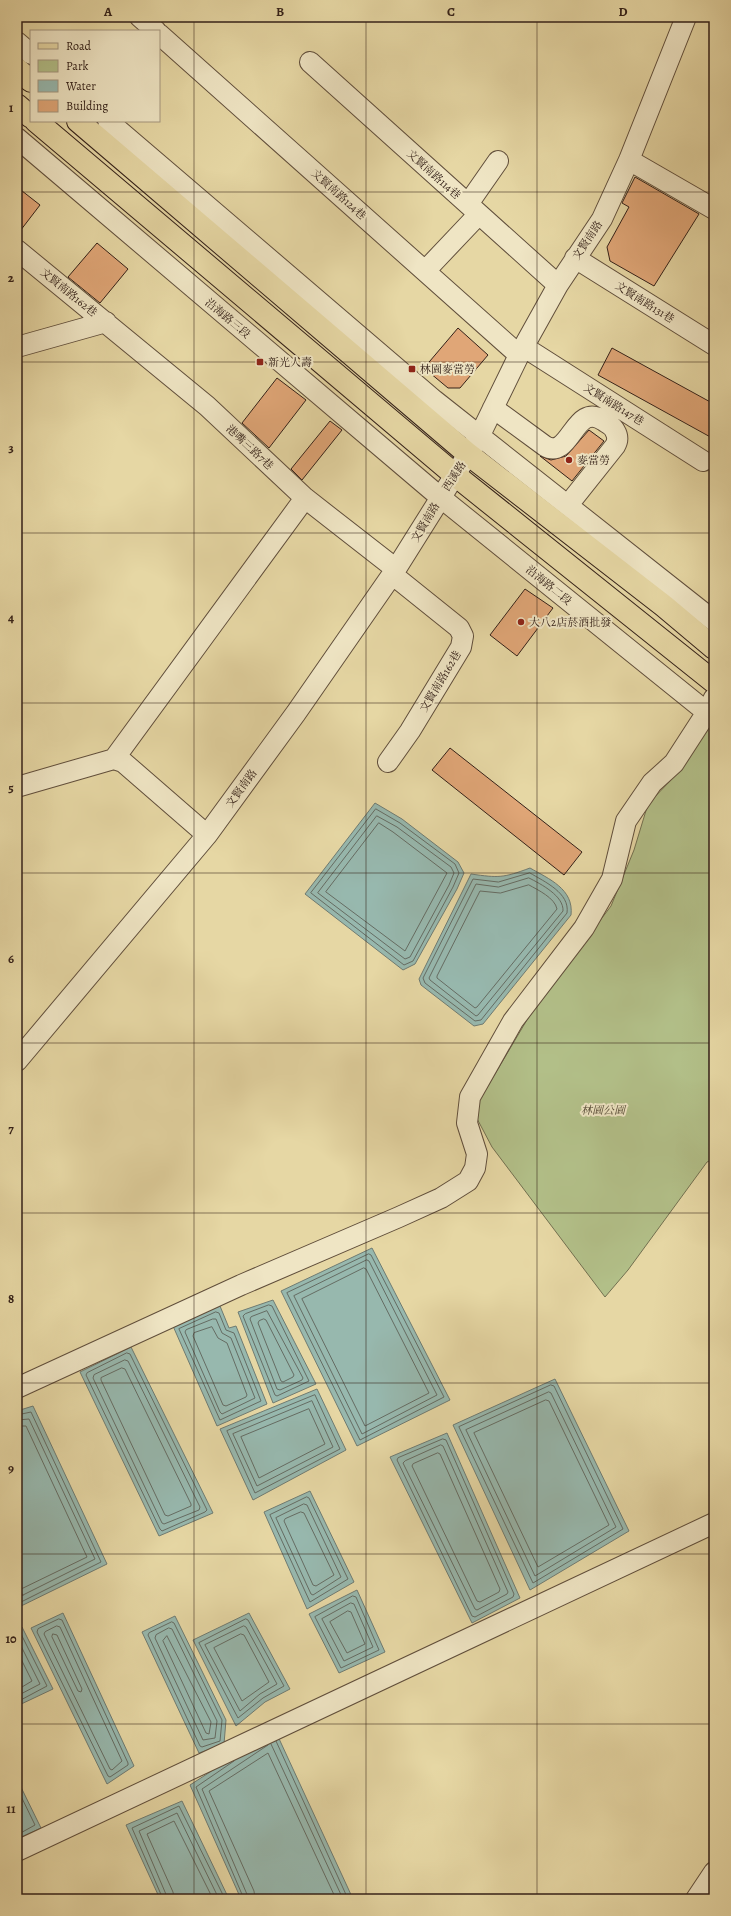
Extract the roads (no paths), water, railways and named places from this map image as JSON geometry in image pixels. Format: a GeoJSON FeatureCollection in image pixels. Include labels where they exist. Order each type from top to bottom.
{"type":"FeatureCollection","features":[{"type":"Feature","properties":{"kind":"main road"},"geometry":{"type":"LineString","coordinates":[[17,69],[30,80]]}},
{"type":"Feature","properties":{"kind":"main road"},"geometry":{"type":"LineString","coordinates":[[17,105],[30,116]]}},
{"type":"Feature","properties":{"kind":"main road"},"geometry":{"type":"LineString","coordinates":[[37,122],[455,475],[714,682]]}},
{"type":"Feature","properties":{"kind":"main road"},"geometry":{"type":"LineString","coordinates":[[79,122],[197,210],[468,454],[664,606],[714,648]]}},
{"type":"Feature","properties":{"kind":"street"},"geometry":{"type":"LineString","coordinates":[[140,17],[155,30]]}},
{"type":"Feature","properties":{"kind":"street","name":"文賢南路"},"geometry":{"type":"LineString","coordinates":[[468,454],[480,435],[522,351],[558,285],[602,219],[630,160],[686,17]]}},
{"type":"Feature","properties":{"kind":"street","name":"文賢南路124巷"},"geometry":{"type":"LineString","coordinates":[[160,35],[425,271],[522,351]]}},
{"type":"Feature","properties":{"kind":"street"},"geometry":{"type":"LineString","coordinates":[[17,42],[30,53]]}},
{"type":"Feature","properties":{"kind":"street","name":"文賢南路114巷"},"geometry":{"type":"LineString","coordinates":[[310,62],[558,285]]}},
{"type":"Feature","properties":{"kind":"street"},"geometry":{"type":"LineString","coordinates":[[109,122],[197,210],[434,400],[714,621]]}},
{"type":"Feature","properties":{"kind":"street","name":"沿海路三段"},"geometry":{"type":"LineString","coordinates":[[17,138],[440,497]]}},
{"type":"Feature","properties":{"kind":"street"},"geometry":{"type":"LineString","coordinates":[[425,271],[473,209],[498,160]]}},
{"type":"Feature","properties":{"kind":"street"},"geometry":{"type":"LineString","coordinates":[[630,160],[714,208]]}},
{"type":"Feature","properties":{"kind":"street"},"geometry":{"type":"LineString","coordinates":[[156,257],[197,210]]}},
{"type":"Feature","properties":{"kind":"street","name":"文賢南路162巷"},"geometry":{"type":"LineString","coordinates":[[17,250],[106,322]]}},
{"type":"Feature","properties":{"kind":"street","name":"文賢南路131巷"},"geometry":{"type":"LineString","coordinates":[[575,258],[714,345]]}},
{"type":"Feature","properties":{"kind":"street","name":"文賢南路162巷"},"geometry":{"type":"LineString","coordinates":[[17,347],[106,322]]}},
{"type":"Feature","properties":{"kind":"street","name":"港嘴三路7巷"},"geometry":{"type":"LineString","coordinates":[[106,322],[207,406],[305,498],[395,572]]}},
{"type":"Feature","properties":{"kind":"street","name":"文賢南路147巷"},"geometry":{"type":"LineString","coordinates":[[522,351],[703,461]]}},
{"type":"Feature","properties":{"kind":"street"},"geometry":{"type":"LineString","coordinates":[[493,408],[545,446],[552,448],[560,446],[583,420],[590,416],[599,417],[613,427],[617,438],[615,446],[568,505]]}},
{"type":"Feature","properties":{"kind":"street","name":"西溪路"},"geometry":{"type":"LineString","coordinates":[[440,497],[468,454]]}},
{"type":"Feature","properties":{"kind":"street","name":"文賢南路"},"geometry":{"type":"LineString","coordinates":[[17,1061],[206,835],[296,713],[395,572],[440,497]]}},
{"type":"Feature","properties":{"kind":"street","name":"沿海路二段"},"geometry":{"type":"LineString","coordinates":[[440,497],[712,709]]}},
{"type":"Feature","properties":{"kind":"street"},"geometry":{"type":"LineString","coordinates":[[114,759],[305,498]]}},
{"type":"Feature","properties":{"kind":"street","name":"文賢南路162巷"},"geometry":{"type":"LineString","coordinates":[[388,762],[410,731],[445,674],[461,647],[463,636],[459,628],[395,572]]}},
{"type":"Feature","properties":{"kind":"street"},"geometry":{"type":"LineString","coordinates":[[17,1388],[241,1285],[441,1198],[468,1181],[474,1168],[477,1154],[467,1123],[470,1097],[514,1021],[584,928],[612,879],[626,821],[652,783],[674,763],[712,709]]}},
{"type":"Feature","properties":{"kind":"street"},"geometry":{"type":"LineString","coordinates":[[17,787],[114,759],[123,762],[206,835]]}},
{"type":"Feature","properties":{"kind":"street"},"geometry":{"type":"LineString","coordinates":[[17,1851],[714,1523]]}},
{"type":"Feature","properties":{"kind":"street"},"geometry":{"type":"LineString","coordinates":[[696,1899],[714,1872]]}},
{"type":"Feature","properties":{"kind":"water"},"geometry":{"type":"Polygon","coordinates":[[[375,803],[402,819],[458,862],[464,873],[457,889],[415,964],[403,970],[305,894],[375,803]]]}},
{"type":"Feature","properties":{"kind":"water"},"geometry":{"type":"Polygon","coordinates":[[[530,868],[559,886],[569,898],[571,915],[483,1024],[474,1026],[421,985],[419,979],[471,874],[501,876],[513,874],[530,868]]]}},
{"type":"Feature","properties":{"kind":"water"},"geometry":{"type":"Polygon","coordinates":[[[372,1248],[450,1400],[357,1446],[281,1291],[372,1248]]]}},
{"type":"Feature","properties":{"kind":"water"},"geometry":{"type":"Polygon","coordinates":[[[273,1300],[316,1384],[273,1403],[238,1312],[273,1300]]]}},
{"type":"Feature","properties":{"kind":"water"},"geometry":{"type":"Polygon","coordinates":[[[220,1306],[229,1328],[236,1326],[267,1404],[217,1426],[173,1326],[220,1306]]]}},
{"type":"Feature","properties":{"kind":"water"},"geometry":{"type":"Polygon","coordinates":[[[131,1347],[213,1513],[159,1536],[80,1372],[131,1347]]]}},
{"type":"Feature","properties":{"kind":"water"},"geometry":{"type":"Polygon","coordinates":[[[555,1379],[629,1531],[530,1590],[453,1425],[555,1379]]]}},
{"type":"Feature","properties":{"kind":"water"},"geometry":{"type":"Polygon","coordinates":[[[317,1389],[346,1450],[253,1500],[220,1429],[317,1389]]]}},
{"type":"Feature","properties":{"kind":"water"},"geometry":{"type":"Polygon","coordinates":[[[33,1406],[107,1564],[17,1608],[17,1586],[23,1596],[17,1583],[17,1411],[33,1406]]]}},
{"type":"Feature","properties":{"kind":"water"},"geometry":{"type":"Polygon","coordinates":[[[447,1433],[520,1598],[472,1623],[390,1457],[447,1433]]]}},
{"type":"Feature","properties":{"kind":"water"},"geometry":{"type":"Polygon","coordinates":[[[310,1491],[354,1582],[307,1609],[264,1512],[310,1491]]]}},
{"type":"Feature","properties":{"kind":"water"},"geometry":{"type":"Polygon","coordinates":[[[357,1590],[385,1652],[339,1673],[309,1614],[357,1590]]]}},
{"type":"Feature","properties":{"kind":"water"},"geometry":{"type":"Polygon","coordinates":[[[63,1613],[134,1766],[107,1784],[31,1628],[63,1613]]]}},
{"type":"Feature","properties":{"kind":"water"},"geometry":{"type":"Polygon","coordinates":[[[249,1613],[290,1689],[265,1702],[236,1726],[193,1640],[249,1613]]]}},
{"type":"Feature","properties":{"kind":"water"},"geometry":{"type":"Polygon","coordinates":[[[175,1616],[226,1720],[224,1744],[199,1753],[142,1632],[175,1616]]]}},
{"type":"Feature","properties":{"kind":"water"},"geometry":{"type":"Polygon","coordinates":[[[22,1627],[53,1689],[17,1706],[17,1630],[22,1627]]]}},
{"type":"Feature","properties":{"kind":"water"},"geometry":{"type":"Polygon","coordinates":[[[275,1730],[353,1899],[241,1899],[190,1785],[275,1730]]]}},
{"type":"Feature","properties":{"kind":"water"},"geometry":{"type":"Polygon","coordinates":[[[17,1779],[41,1828],[17,1839],[17,1779]]]}},
{"type":"Feature","properties":{"kind":"water"},"geometry":{"type":"Polygon","coordinates":[[[182,1801],[229,1899],[160,1899],[126,1825],[182,1801]]]}},
{"type":"Feature","properties":{"kind":"place","name":"新光人壽"},"geometry":{"type":"Point","coordinates":[260,362]}},
{"type":"Feature","properties":{"kind":"place","name":"林園麥當勞"},"geometry":{"type":"Point","coordinates":[412,369]}},
{"type":"Feature","properties":{"kind":"place","name":"麥當勞"},"geometry":{"type":"Point","coordinates":[569,460]}},
{"type":"Feature","properties":{"kind":"place","name":"大八2店菸酒批發"},"geometry":{"type":"Point","coordinates":[521,622]}},
{"type":"Feature","properties":{"kind":"park label","name":"林園公園"},"geometry":{"type":"Point","coordinates":[603,1110]}}]}
